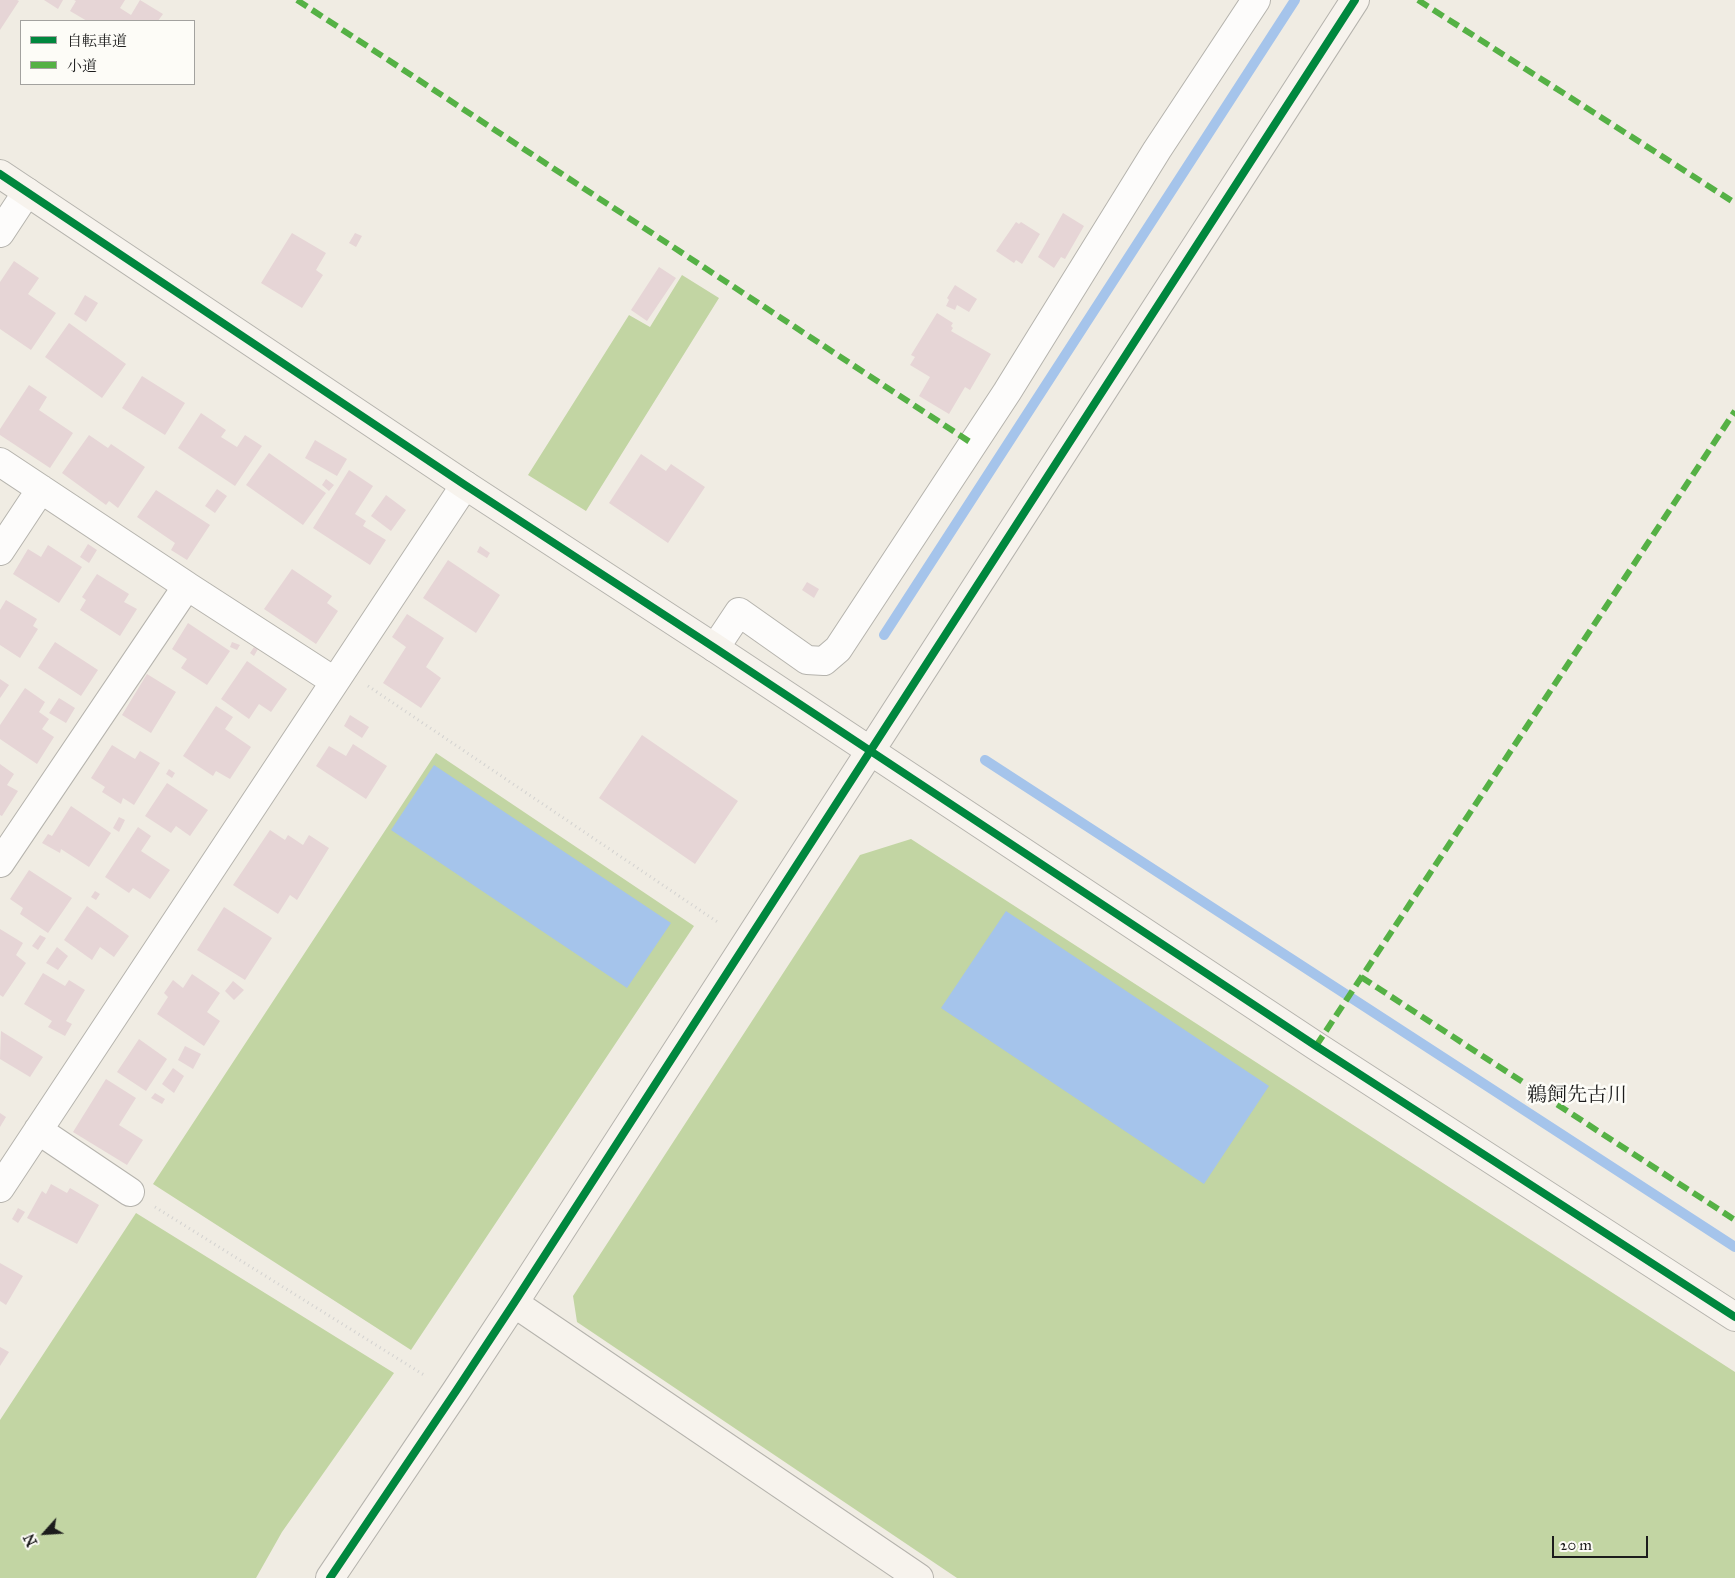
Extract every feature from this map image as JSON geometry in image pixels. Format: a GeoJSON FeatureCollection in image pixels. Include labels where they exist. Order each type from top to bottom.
{"type":"FeatureCollection","features":[{"type":"Feature","properties":{"kind":"street"},"geometry":{"type":"LineString","coordinates":[[715,648],[739,612],[807,660],[824,661],[838,649],[1007,392],[1157,150],[1256,0]]}},
{"type":"Feature","properties":{"kind":"street"},"geometry":{"type":"LineString","coordinates":[[330,1578],[514,1302],[1355,0]]}},
{"type":"Feature","properties":{"kind":"street"},"geometry":{"type":"LineString","coordinates":[[0,174],[465,485],[1308,1040],[1735,1317]]}},
{"type":"Feature","properties":{"kind":"street"},"geometry":{"type":"LineString","coordinates":[[0,233],[27,192]]}},
{"type":"Feature","properties":{"kind":"street"},"geometry":{"type":"LineString","coordinates":[[0,462],[187,586],[338,675]]}},
{"type":"Feature","properties":{"kind":"street"},"geometry":{"type":"LineString","coordinates":[[0,1188],[465,485]]}},
{"type":"Feature","properties":{"kind":"street"},"geometry":{"type":"LineString","coordinates":[[0,551],[41,489]]}},
{"type":"Feature","properties":{"kind":"street"},"geometry":{"type":"LineString","coordinates":[[0,863],[187,586]]}},
{"type":"Feature","properties":{"kind":"street"},"geometry":{"type":"LineString","coordinates":[[38,1130],[130,1192]]}},
{"type":"Feature","properties":{"kind":"street"},"geometry":{"type":"LineString","coordinates":[[514,1302],[919,1578]]}},
{"type":"Feature","properties":{"kind":"path"},"geometry":{"type":"LineString","coordinates":[[338,675],[719,923]]}},
{"type":"Feature","properties":{"kind":"path"},"geometry":{"type":"LineString","coordinates":[[130,1192],[424,1375]]}},
{"type":"Feature","properties":{"kind":"green space"},"geometry":{"type":"Polygon","coordinates":[[[682,275],[719,298],[586,511],[528,475],[629,315],[650,327],[682,275]]]}},
{"type":"Feature","properties":{"kind":"green space"},"geometry":{"type":"Polygon","coordinates":[[[436,753],[694,926],[411,1350],[153,1184],[436,753]]]}},
{"type":"Feature","properties":{"kind":"green space"},"geometry":{"type":"Polygon","coordinates":[[[911,839],[1735,1372],[1735,1578],[957,1578],[577,1322],[573,1296],[860,855],[911,839]]]}},
{"type":"Feature","properties":{"kind":"green space"},"geometry":{"type":"Polygon","coordinates":[[[136,1213],[394,1373],[282,1532],[256,1578],[0,1578],[0,1420],[136,1213]]]}},
{"type":"Feature","properties":{"kind":"water"},"geometry":{"type":"Polygon","coordinates":[[[434,765],[671,923],[627,988],[391,830],[434,765]]]}},
{"type":"Feature","properties":{"kind":"water"},"geometry":{"type":"Polygon","coordinates":[[[1006,911],[1269,1086],[1204,1184],[941,1008],[1006,911]]]}},
{"type":"Feature","properties":{"kind":"building"},"geometry":{"type":"Polygon","coordinates":[[[0,0],[19,1],[0,30],[0,0]]]}},
{"type":"Feature","properties":{"kind":"building"},"geometry":{"type":"Polygon","coordinates":[[[44,0],[63,0],[58,9],[44,0]]]}},
{"type":"Feature","properties":{"kind":"building"},"geometry":{"type":"Polygon","coordinates":[[[74,0],[125,0],[120,8],[131,15],[140,0],[163,14],[159,20],[85,20],[70,11],[76,1],[74,0]]]}},
{"type":"Feature","properties":{"kind":"building"},"geometry":{"type":"Polygon","coordinates":[[[1063,213],[1084,226],[1065,259],[1061,257],[1054,268],[1038,257],[1063,213]]]}},
{"type":"Feature","properties":{"kind":"building"},"geometry":{"type":"Polygon","coordinates":[[[1016,222],[1019,224],[1021,222],[1040,234],[1022,264],[1016,260],[1014,263],[996,251],[1016,222]]]}},
{"type":"Feature","properties":{"kind":"building"},"geometry":{"type":"Polygon","coordinates":[[[292,233],[326,253],[316,270],[323,275],[302,308],[261,283],[292,233]]]}},
{"type":"Feature","properties":{"kind":"building"},"geometry":{"type":"Polygon","coordinates":[[[355,233],[362,236],[356,247],[349,243],[355,233]]]}},
{"type":"Feature","properties":{"kind":"building"},"geometry":{"type":"Polygon","coordinates":[[[14,261],[39,278],[28,294],[56,313],[31,350],[0,329],[0,282],[14,261]]]}},
{"type":"Feature","properties":{"kind":"building"},"geometry":{"type":"Polygon","coordinates":[[[659,267],[676,278],[647,321],[631,310],[659,267]]]}},
{"type":"Feature","properties":{"kind":"building"},"geometry":{"type":"Polygon","coordinates":[[[955,285],[977,299],[969,312],[957,305],[955,310],[946,306],[949,300],[947,298],[955,285]]]}},
{"type":"Feature","properties":{"kind":"building"},"geometry":{"type":"Polygon","coordinates":[[[85,295],[98,303],[86,322],[74,314],[85,295]]]}},
{"type":"Feature","properties":{"kind":"building"},"geometry":{"type":"Polygon","coordinates":[[[937,313],[953,323],[951,331],[991,354],[970,390],[965,387],[949,414],[919,396],[930,377],[910,365],[915,357],[911,355],[937,313]]]}},
{"type":"Feature","properties":{"kind":"building"},"geometry":{"type":"Polygon","coordinates":[[[69,323],[126,364],[102,398],[45,357],[69,323]]]}},
{"type":"Feature","properties":{"kind":"building"},"geometry":{"type":"Polygon","coordinates":[[[142,376],[185,403],[165,435],[122,408],[142,376]]]}},
{"type":"Feature","properties":{"kind":"building"},"geometry":{"type":"Polygon","coordinates":[[[29,385],[47,397],[39,410],[73,433],[50,468],[0,435],[0,429],[29,385]]]}},
{"type":"Feature","properties":{"kind":"building"},"geometry":{"type":"Polygon","coordinates":[[[201,413],[226,430],[221,437],[237,447],[245,435],[262,446],[235,486],[178,448],[201,413]]]}},
{"type":"Feature","properties":{"kind":"building"},"geometry":{"type":"Polygon","coordinates":[[[89,435],[108,448],[111,444],[145,467],[118,508],[109,501],[106,505],[62,473],[89,435]]]}},
{"type":"Feature","properties":{"kind":"building"},"geometry":{"type":"Polygon","coordinates":[[[315,440],[347,459],[337,476],[305,458],[315,440]]]}},
{"type":"Feature","properties":{"kind":"building"},"geometry":{"type":"Polygon","coordinates":[[[269,453],[326,493],[303,525],[246,485],[269,453]]]}},
{"type":"Feature","properties":{"kind":"building"},"geometry":{"type":"Polygon","coordinates":[[[641,454],[666,471],[671,464],[705,487],[668,543],[609,503],[641,454]]]}},
{"type":"Feature","properties":{"kind":"building"},"geometry":{"type":"Polygon","coordinates":[[[349,470],[373,486],[355,514],[366,521],[363,526],[386,540],[370,565],[313,528],[349,470]]]}},
{"type":"Feature","properties":{"kind":"building"},"geometry":{"type":"Polygon","coordinates":[[[326,479],[334,485],[329,491],[322,485],[326,479]]]}},
{"type":"Feature","properties":{"kind":"building"},"geometry":{"type":"Polygon","coordinates":[[[217,489],[227,496],[215,513],[205,506],[217,489]]]}},
{"type":"Feature","properties":{"kind":"building"},"geometry":{"type":"Polygon","coordinates":[[[156,490],[210,525],[187,560],[171,550],[175,543],[137,517],[156,490]]]}},
{"type":"Feature","properties":{"kind":"building"},"geometry":{"type":"Polygon","coordinates":[[[386,495],[406,510],[391,531],[371,516],[386,495]]]}},
{"type":"Feature","properties":{"kind":"building"},"geometry":{"type":"Polygon","coordinates":[[[88,544],[97,550],[89,563],[80,557],[88,544]]]}},
{"type":"Feature","properties":{"kind":"building"},"geometry":{"type":"Polygon","coordinates":[[[48,545],[82,567],[59,603],[13,574],[28,549],[41,557],[48,545]]]}},
{"type":"Feature","properties":{"kind":"building"},"geometry":{"type":"Polygon","coordinates":[[[480,546],[490,553],[487,558],[477,552],[480,546]]]}},
{"type":"Feature","properties":{"kind":"building"},"geometry":{"type":"Polygon","coordinates":[[[448,560],[500,595],[476,633],[423,598],[448,560]]]}},
{"type":"Feature","properties":{"kind":"building"},"geometry":{"type":"Polygon","coordinates":[[[292,569],[332,596],[327,603],[338,611],[316,644],[264,609],[292,569]]]}},
{"type":"Feature","properties":{"kind":"building"},"geometry":{"type":"Polygon","coordinates":[[[97,574],[129,594],[124,602],[137,609],[120,636],[80,610],[86,600],[82,597],[97,574]]]}},
{"type":"Feature","properties":{"kind":"building"},"geometry":{"type":"Polygon","coordinates":[[[807,582],[819,589],[814,598],[802,590],[807,582]]]}},
{"type":"Feature","properties":{"kind":"building"},"geometry":{"type":"Polygon","coordinates":[[[6,600],[37,619],[33,626],[38,629],[20,658],[0,645],[0,610],[6,600]]]}},
{"type":"Feature","properties":{"kind":"building"},"geometry":{"type":"Polygon","coordinates":[[[407,614],[444,638],[426,667],[441,678],[421,708],[383,683],[406,647],[392,637],[407,614]]]}},
{"type":"Feature","properties":{"kind":"building"},"geometry":{"type":"Polygon","coordinates":[[[188,623],[230,651],[207,685],[181,668],[187,659],[172,649],[188,623]]]}},
{"type":"Feature","properties":{"kind":"building"},"geometry":{"type":"Polygon","coordinates":[[[55,642],[98,670],[81,696],[38,668],[55,642]]]}},
{"type":"Feature","properties":{"kind":"building"},"geometry":{"type":"Polygon","coordinates":[[[232,642],[240,645],[237,650],[230,647],[232,642]]]}},
{"type":"Feature","properties":{"kind":"building"},"geometry":{"type":"Polygon","coordinates":[[[254,647],[258,649],[254,656],[250,653],[254,647]]]}},
{"type":"Feature","properties":{"kind":"building"},"geometry":{"type":"Polygon","coordinates":[[[247,661],[287,689],[271,712],[259,704],[249,719],[221,699],[247,661]]]}},
{"type":"Feature","properties":{"kind":"building"},"geometry":{"type":"Polygon","coordinates":[[[147,674],[176,692],[151,733],[122,715],[147,674]]]}},
{"type":"Feature","properties":{"kind":"building"},"geometry":{"type":"Polygon","coordinates":[[[0,679],[9,685],[0,698],[0,679]]]}},
{"type":"Feature","properties":{"kind":"building"},"geometry":{"type":"Polygon","coordinates":[[[25,688],[45,702],[39,712],[49,719],[42,729],[54,737],[37,764],[0,739],[0,725],[25,688]]]}},
{"type":"Feature","properties":{"kind":"building"},"geometry":{"type":"Polygon","coordinates":[[[59,698],[75,708],[66,723],[49,713],[59,698]]]}},
{"type":"Feature","properties":{"kind":"building"},"geometry":{"type":"Polygon","coordinates":[[[216,706],[233,717],[225,729],[251,747],[230,779],[216,771],[213,776],[183,756],[216,706]]]}},
{"type":"Feature","properties":{"kind":"building"},"geometry":{"type":"Polygon","coordinates":[[[350,715],[369,727],[362,738],[344,726],[350,715]]]}},
{"type":"Feature","properties":{"kind":"building"},"geometry":{"type":"Polygon","coordinates":[[[642,735],[738,801],[695,864],[599,798],[642,735]]]}},
{"type":"Feature","properties":{"kind":"building"},"geometry":{"type":"Polygon","coordinates":[[[353,744],[387,766],[366,799],[316,766],[329,746],[346,756],[353,744]]]}},
{"type":"Feature","properties":{"kind":"building"},"geometry":{"type":"Polygon","coordinates":[[[112,745],[135,759],[140,751],[160,763],[134,805],[123,798],[121,804],[102,792],[105,787],[91,778],[112,745]]]}},
{"type":"Feature","properties":{"kind":"building"},"geometry":{"type":"Polygon","coordinates":[[[0,764],[14,774],[7,785],[18,791],[2,816],[0,815],[0,764]]]}},
{"type":"Feature","properties":{"kind":"building"},"geometry":{"type":"Polygon","coordinates":[[[169,769],[175,773],[172,778],[166,774],[169,769]]]}},
{"type":"Feature","properties":{"kind":"building"},"geometry":{"type":"Polygon","coordinates":[[[167,783],[208,810],[190,836],[176,826],[171,833],[145,816],[167,783]]]}},
{"type":"Feature","properties":{"kind":"building"},"geometry":{"type":"Polygon","coordinates":[[[71,806],[111,833],[89,867],[61,849],[60,853],[42,843],[48,834],[52,836],[71,806]]]}},
{"type":"Feature","properties":{"kind":"building"},"geometry":{"type":"Polygon","coordinates":[[[119,817],[125,820],[119,832],[113,828],[119,817]]]}},
{"type":"Feature","properties":{"kind":"building"},"geometry":{"type":"Polygon","coordinates":[[[138,827],[151,836],[141,851],[170,870],[150,899],[133,888],[129,893],[105,877],[138,827]]]}},
{"type":"Feature","properties":{"kind":"building"},"geometry":{"type":"Polygon","coordinates":[[[270,830],[285,840],[288,835],[303,845],[309,835],[329,848],[297,900],[290,895],[278,914],[233,885],[270,830]]]}},
{"type":"Feature","properties":{"kind":"building"},"geometry":{"type":"Polygon","coordinates":[[[29,870],[72,898],[48,933],[20,914],[23,908],[10,899],[29,870]]]}},
{"type":"Feature","properties":{"kind":"building"},"geometry":{"type":"Polygon","coordinates":[[[95,891],[100,894],[96,900],[91,897],[95,891]]]}},
{"type":"Feature","properties":{"kind":"building"},"geometry":{"type":"Polygon","coordinates":[[[87,906],[129,936],[114,957],[100,947],[92,960],[64,940],[87,906]]]}},
{"type":"Feature","properties":{"kind":"building"},"geometry":{"type":"Polygon","coordinates":[[[224,907],[272,938],[245,980],[197,950],[224,907]]]}},
{"type":"Feature","properties":{"kind":"building"},"geometry":{"type":"Polygon","coordinates":[[[0,929],[23,943],[16,955],[26,963],[3,997],[0,995],[0,929]]]}},
{"type":"Feature","properties":{"kind":"building"},"geometry":{"type":"Polygon","coordinates":[[[40,935],[46,938],[38,950],[32,946],[40,935]]]}},
{"type":"Feature","properties":{"kind":"building"},"geometry":{"type":"Polygon","coordinates":[[[57,947],[68,956],[58,970],[46,963],[57,947]]]}},
{"type":"Feature","properties":{"kind":"building"},"geometry":{"type":"Polygon","coordinates":[[[43,973],[65,986],[69,980],[85,990],[66,1021],[72,1024],[65,1036],[48,1027],[52,1021],[24,1004],[43,973]]]}},
{"type":"Feature","properties":{"kind":"building"},"geometry":{"type":"Polygon","coordinates":[[[192,974],[220,993],[207,1012],[220,1021],[204,1046],[157,1014],[168,997],[164,993],[173,980],[183,988],[192,974]]]}},
{"type":"Feature","properties":{"kind":"building"},"geometry":{"type":"Polygon","coordinates":[[[233,981],[244,990],[234,1000],[225,991],[233,981]]]}},
{"type":"Feature","properties":{"kind":"building"},"geometry":{"type":"Polygon","coordinates":[[[1,1031],[43,1057],[30,1077],[0,1059],[1,1031]]]}},
{"type":"Feature","properties":{"kind":"building"},"geometry":{"type":"Polygon","coordinates":[[[139,1039],[167,1059],[146,1091],[117,1072],[139,1039]]]}},
{"type":"Feature","properties":{"kind":"building"},"geometry":{"type":"Polygon","coordinates":[[[185,1046],[201,1054],[193,1069],[178,1060],[185,1046]]]}},
{"type":"Feature","properties":{"kind":"building"},"geometry":{"type":"Polygon","coordinates":[[[173,1068],[184,1076],[174,1093],[162,1084],[173,1068]]]}},
{"type":"Feature","properties":{"kind":"building"},"geometry":{"type":"Polygon","coordinates":[[[106,1079],[136,1098],[119,1125],[143,1140],[127,1165],[73,1132],[106,1079]]]}},
{"type":"Feature","properties":{"kind":"building"},"geometry":{"type":"Polygon","coordinates":[[[155,1093],[165,1099],[162,1104],[151,1098],[155,1093]]]}},
{"type":"Feature","properties":{"kind":"building"},"geometry":{"type":"Polygon","coordinates":[[[0,1113],[6,1117],[0,1127],[0,1113]]]}},
{"type":"Feature","properties":{"kind":"building"},"geometry":{"type":"Polygon","coordinates":[[[51,1184],[67,1193],[70,1188],[99,1205],[77,1244],[27,1218],[42,1191],[46,1194],[51,1184]]]}},
{"type":"Feature","properties":{"kind":"building"},"geometry":{"type":"Polygon","coordinates":[[[18,1208],[25,1212],[18,1223],[12,1219],[18,1208]]]}},
{"type":"Feature","properties":{"kind":"building"},"geometry":{"type":"Polygon","coordinates":[[[0,1263],[23,1276],[6,1305],[0,1301],[0,1263]]]}},
{"type":"Feature","properties":{"kind":"building"},"geometry":{"type":"Polygon","coordinates":[[[0,1347],[9,1352],[0,1366],[0,1347]]]}},
{"type":"Feature","properties":{"kind":"waterway"},"geometry":{"type":"LineString","coordinates":[[884,635],[1295,0]]}},
{"type":"Feature","properties":{"kind":"waterway"},"geometry":{"type":"LineString","coordinates":[[985,760],[1735,1247]]}},
{"type":"Feature","properties":{"kind":"marked path"},"geometry":{"type":"LineString","coordinates":[[297,0],[973,444]]}},
{"type":"Feature","properties":{"kind":"marked path"},"geometry":{"type":"LineString","coordinates":[[1418,0],[1735,203]]}},
{"type":"Feature","properties":{"kind":"marked path"},"geometry":{"type":"LineString","coordinates":[[1316,1046],[1735,411]]}},
{"type":"Feature","properties":{"kind":"marked path"},"geometry":{"type":"LineString","coordinates":[[1361,977],[1735,1220]]}},
{"type":"Feature","properties":{"kind":"cycle path"},"geometry":{"type":"LineString","coordinates":[[330,1578],[514,1303],[1355,0]]}},
{"type":"Feature","properties":{"kind":"cycle path"},"geometry":{"type":"LineString","coordinates":[[0,174],[465,485],[715,648],[1316,1046],[1735,1317]]}},
{"type":"Feature","properties":{"kind":"district","name":"鵜飼先古川"},"geometry":{"type":"Point","coordinates":[1577,1096]}}]}
